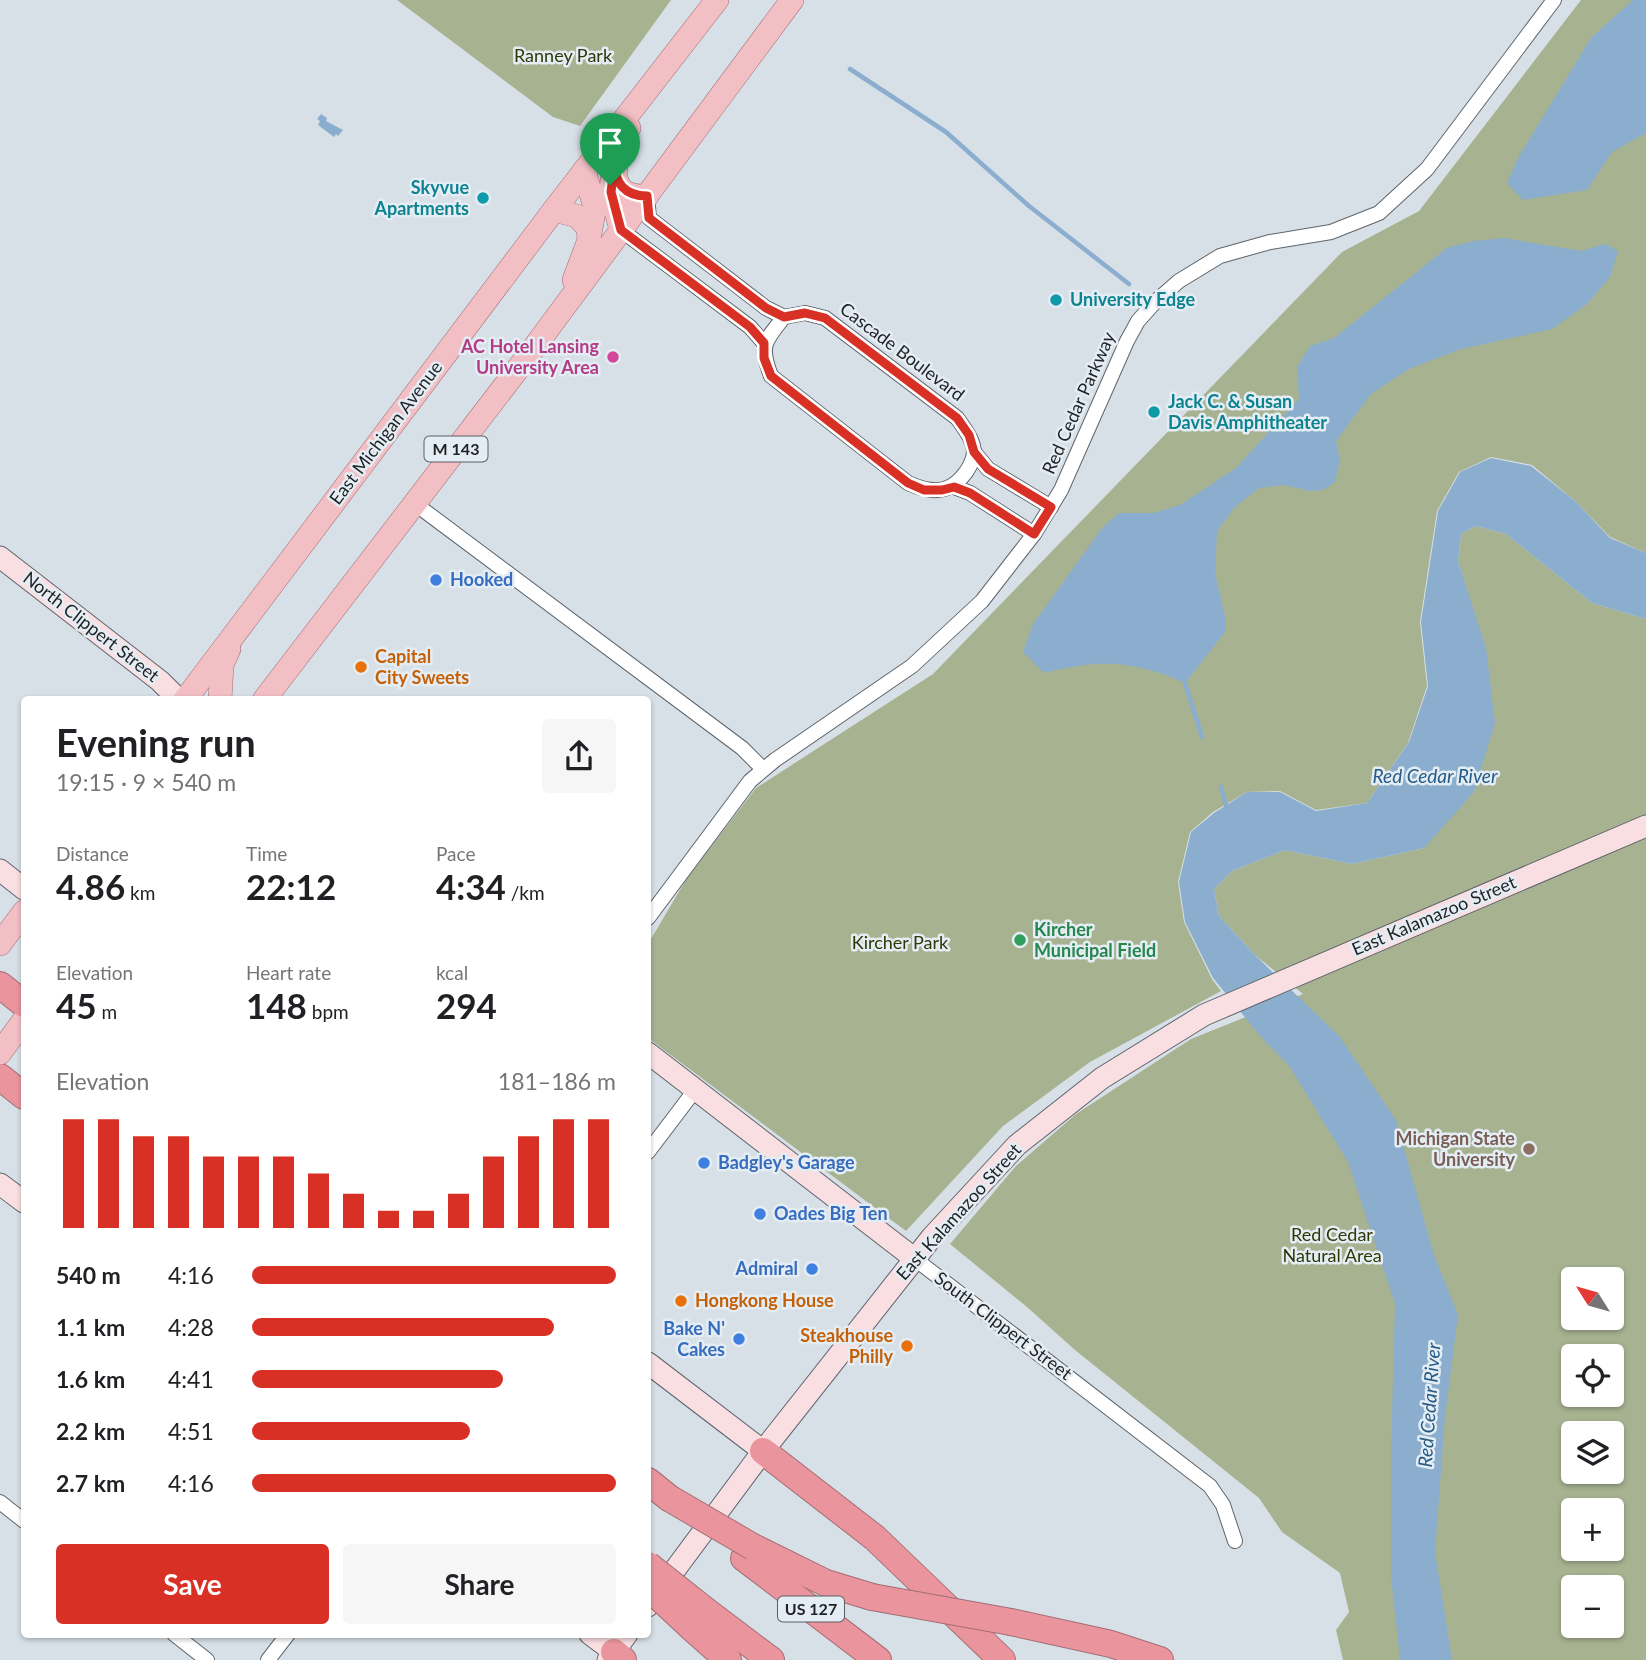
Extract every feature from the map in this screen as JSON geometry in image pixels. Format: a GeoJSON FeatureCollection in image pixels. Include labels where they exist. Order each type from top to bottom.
{"type":"FeatureCollection","features":[{"type":"Feature","properties":{"kind":"highway"},"geometry":{"type":"LineString","coordinates":[[0,985],[21,1002]]}},
{"type":"Feature","properties":{"kind":"highway"},"geometry":{"type":"LineString","coordinates":[[762,1451],[849,1517],[1002,1660]]}},
{"type":"Feature","properties":{"kind":"highway","name":"US 127"},"geometry":{"type":"LineString","coordinates":[[651,1483],[748,1552],[878,1660]]}},
{"type":"Feature","properties":{"kind":"highway"},"geometry":{"type":"LineString","coordinates":[[748,1552],[872,1597],[1011,1622],[1111,1644],[1160,1660]]}},
{"type":"Feature","properties":{"kind":"highway"},"geometry":{"type":"LineString","coordinates":[[651,1568],[699,1619],[728,1660]]}},
{"type":"Feature","properties":{"kind":"highway"},"geometry":{"type":"LineString","coordinates":[[916,1578],[984,1660]]}},
{"type":"Feature","properties":{"kind":"highway"},"geometry":{"type":"LineString","coordinates":[[651,1589],[771,1660]]}},
{"type":"Feature","properties":{"kind":"main road","name":"East Michigan Avenue"},"geometry":{"type":"LineString","coordinates":[[185,696],[717,0]]}},
{"type":"Feature","properties":{"kind":"main road","name":"M 143"},"geometry":{"type":"LineString","coordinates":[[267,696],[647,196],[792,0]]}},
{"type":"Feature","properties":{"kind":"main road"},"geometry":{"type":"LineString","coordinates":[[621,230],[611,192],[615,162],[619,147],[647,90]]}},
{"type":"Feature","properties":{"kind":"main road"},"geometry":{"type":"LineString","coordinates":[[615,162],[619,185],[632,194],[647,196]]}},
{"type":"Feature","properties":{"kind":"main road"},"geometry":{"type":"LineString","coordinates":[[564,306],[589,240],[595,207],[584,171]]}},
{"type":"Feature","properties":{"kind":"main road"},"geometry":{"type":"LineString","coordinates":[[554,210],[572,213],[581,219],[588,228],[589,240]]}},
{"type":"Feature","properties":{"kind":"main road"},"geometry":{"type":"LineString","coordinates":[[220,696],[222,666],[235,633]]}},
{"type":"Feature","properties":{"kind":"main road"},"geometry":{"type":"LineString","coordinates":[[0,944],[21,916]]}},
{"type":"Feature","properties":{"kind":"main road"},"geometry":{"type":"LineString","coordinates":[[0,1053],[21,1024]]}},
{"type":"Feature","properties":{"kind":"street","name":"Red Cedar Parkway"},"geometry":{"type":"LineString","coordinates":[[651,914],[734,800],[763,769],[912,666],[982,601],[1034,534],[1051,507],[1091,426],[1127,341],[1138,321],[1155,302],[1178,281],[1220,256],[1270,242],[1331,232],[1379,212],[1427,169],[1554,0]]}},
{"type":"Feature","properties":{"kind":"street"},"geometry":{"type":"LineString","coordinates":[[647,196],[649,218],[766,308],[784,317],[764,343],[764,358],[771,376],[908,483],[924,490],[954,487],[970,493],[1034,534]]}},
{"type":"Feature","properties":{"kind":"street"},"geometry":{"type":"LineString","coordinates":[[621,230],[750,327],[764,343]]}},
{"type":"Feature","properties":{"kind":"street","name":"Cascade Boulevard"},"geometry":{"type":"LineString","coordinates":[[784,317],[805,313],[825,318],[957,418],[969,435],[974,452]]}},
{"type":"Feature","properties":{"kind":"street"},"geometry":{"type":"LineString","coordinates":[[974,452],[988,469],[1051,507]]}},
{"type":"Feature","properties":{"kind":"street"},"geometry":{"type":"LineString","coordinates":[[954,487],[968,471],[974,452]]}},
{"type":"Feature","properties":{"kind":"street"},"geometry":{"type":"LineString","coordinates":[[414,503],[742,748],[763,769]]}},
{"type":"Feature","properties":{"kind":"street","name":"North Clippert Street"},"geometry":{"type":"LineString","coordinates":[[0,557],[177,696]]}},
{"type":"Feature","properties":{"kind":"street","name":"East Kalamazoo Street"},"geometry":{"type":"LineString","coordinates":[[651,1602],[762,1451],[915,1259],[1017,1145],[1102,1078],[1204,1015],[1646,826]]}},
{"type":"Feature","properties":{"kind":"street"},"geometry":{"type":"LineString","coordinates":[[0,870],[21,887]]}},
{"type":"Feature","properties":{"kind":"street","name":"South Clippert Street"},"geometry":{"type":"LineString","coordinates":[[651,1055],[1210,1486],[1223,1505],[1235,1541]]}},
{"type":"Feature","properties":{"kind":"street"},"geometry":{"type":"LineString","coordinates":[[651,1148],[695,1090]]}},
{"type":"Feature","properties":{"kind":"street"},"geometry":{"type":"LineString","coordinates":[[0,1184],[21,1200]]}},
{"type":"Feature","properties":{"kind":"street"},"geometry":{"type":"LineString","coordinates":[[651,1365],[762,1451]]}},
{"type":"Feature","properties":{"kind":"street"},"geometry":{"type":"LineString","coordinates":[[0,1502],[21,1519]]}},
{"type":"Feature","properties":{"kind":"street"},"geometry":{"type":"LineString","coordinates":[[179,1638],[207,1660]]}},
{"type":"Feature","properties":{"kind":"street"},"geometry":{"type":"LineString","coordinates":[[268,1660],[285,1638]]}},
{"type":"Feature","properties":{"kind":"street"},"geometry":{"type":"LineString","coordinates":[[596,1638],[618,1652]]}},
{"type":"Feature","properties":{"kind":"green space","name":"Ranney Park"},"geometry":{"type":"Polygon","coordinates":[[[397,0],[671,0],[580,126],[553,117],[397,0]]]}},
{"type":"Feature","properties":{"kind":"green space","name":"Kircher Park"},"geometry":{"type":"Polygon","coordinates":[[[1581,0],[1646,0],[1646,553],[1610,537],[1575,501],[1532,465],[1491,457],[1459,472],[1437,511],[1420,622],[1427,686],[1408,743],[1367,803],[1316,810],[1280,791],[1247,792],[1213,812],[1190,832],[1178,882],[1184,922],[1212,979],[1221,991],[1090,1062],[1003,1126],[906,1231],[651,1040],[651,939],[687,878],[756,788],[933,674],[1342,252],[1419,211],[1581,0]]]}},
{"type":"Feature","properties":{"kind":"green space","name":"Red Cedar Natural Area"},"geometry":{"type":"Polygon","coordinates":[[[1476,526],[1506,534],[1592,603],[1646,619],[1646,1660],[1343,1660],[1336,1630],[1349,1612],[1340,1573],[1282,1532],[1259,1498],[1075,1350],[950,1244],[1016,1166],[1076,1114],[1191,1039],[1303,994],[1255,955],[1219,916],[1214,889],[1232,871],[1285,850],[1352,864],[1424,848],[1469,597],[1458,561],[1461,534],[1476,526]]]}},
{"type":"Feature","properties":{"kind":"water"},"geometry":{"type":"Polygon","coordinates":[[[1633,0],[1646,0],[1646,133],[1612,152],[1587,190],[1523,200],[1507,183],[1519,156],[1591,38],[1633,0]]]}},
{"type":"Feature","properties":{"kind":"water"},"geometry":{"type":"Polygon","coordinates":[[[321,114],[327,118],[326,121],[343,130],[338,136],[336,134],[334,137],[318,125],[320,121],[317,119],[321,114]]]}},
{"type":"Feature","properties":{"kind":"water"},"geometry":{"type":"Polygon","coordinates":[[[1503,238],[1581,251],[1605,244],[1618,251],[1610,277],[1587,304],[1552,329],[1461,349],[1409,369],[1371,394],[1336,441],[1340,461],[1335,482],[1323,490],[1310,491],[1284,485],[1259,488],[1235,507],[1217,531],[1215,573],[1225,616],[1225,632],[1185,683],[1148,670],[1116,664],[1082,665],[1044,673],[1023,652],[1033,624],[1103,527],[1119,513],[1154,513],[1180,505],[1236,468],[1299,399],[1297,367],[1310,346],[1334,338],[1447,248],[1473,241],[1503,238]]]}},
{"type":"Feature","properties":{"kind":"water","name":"Red Cedar River"},"geometry":{"type":"Polygon","coordinates":[[[1491,458],[1531,466],[1575,501],[1610,538],[1646,553],[1646,619],[1592,603],[1506,534],[1476,526],[1461,534],[1458,561],[1486,648],[1495,723],[1474,792],[1424,848],[1352,864],[1285,850],[1232,871],[1214,889],[1219,916],[1255,955],[1339,1036],[1396,1120],[1434,1255],[1458,1315],[1445,1417],[1435,1552],[1452,1660],[1400,1660],[1391,1577],[1395,1304],[1348,1162],[1290,1067],[1261,1037],[1213,978],[1185,922],[1179,882],[1191,832],[1247,792],[1280,792],[1316,811],[1367,803],[1409,742],[1428,686],[1421,622],[1438,511],[1460,472],[1491,458]]]}},
{"type":"Feature","properties":{"kind":"waterway"},"geometry":{"type":"LineString","coordinates":[[850,69],[946,132],[1029,206],[1129,284]]}},
{"type":"Feature","properties":{"kind":"waterway"},"geometry":{"type":"LineString","coordinates":[[1185,683],[1202,737]]}},
{"type":"Feature","properties":{"kind":"waterway"},"geometry":{"type":"LineString","coordinates":[[1221,787],[1227,809]]}},
{"type":"Feature","properties":{"kind":"place","name":"Skyvue Apartments"},"geometry":{"type":"Point","coordinates":[483,198]}},
{"type":"Feature","properties":{"kind":"place","name":"University Edge"},"geometry":{"type":"Point","coordinates":[1056,300]}},
{"type":"Feature","properties":{"kind":"place","name":"AC Hotel Lansing University Area"},"geometry":{"type":"Point","coordinates":[613,357]}},
{"type":"Feature","properties":{"kind":"place","name":"Jack C. & Susan Davis Amphitheater"},"geometry":{"type":"Point","coordinates":[1154,412]}},
{"type":"Feature","properties":{"kind":"place","name":"Hooked"},"geometry":{"type":"Point","coordinates":[436,580]}},
{"type":"Feature","properties":{"kind":"place","name":"Capital City Sweets"},"geometry":{"type":"Point","coordinates":[361,667]}},
{"type":"Feature","properties":{"kind":"place","name":"Kircher Municipal Field"},"geometry":{"type":"Point","coordinates":[1020,940]}},
{"type":"Feature","properties":{"kind":"place","name":"Michigan State University"},"geometry":{"type":"Point","coordinates":[1529,1149]}},
{"type":"Feature","properties":{"kind":"place","name":"Badgley's Garage"},"geometry":{"type":"Point","coordinates":[704,1163]}},
{"type":"Feature","properties":{"kind":"place","name":"Oades Big Ten"},"geometry":{"type":"Point","coordinates":[760,1214]}},
{"type":"Feature","properties":{"kind":"place","name":"Admiral"},"geometry":{"type":"Point","coordinates":[812,1269]}},
{"type":"Feature","properties":{"kind":"place","name":"Hongkong House"},"geometry":{"type":"Point","coordinates":[681,1301]}},
{"type":"Feature","properties":{"kind":"place","name":"Bake N' Cakes"},"geometry":{"type":"Point","coordinates":[739,1339]}},
{"type":"Feature","properties":{"kind":"place","name":"Steakhouse Philly"},"geometry":{"type":"Point","coordinates":[907,1346]}},
{"type":"Feature","properties":{"kind":"route"},"geometry":{"type":"LineString","coordinates":[[615,162],[619,185],[637,196],[647,196],[649,218],[766,308],[784,317],[805,313],[818,314],[825,318],[957,418],[969,435],[974,452],[988,469],[1051,507],[1034,534],[970,493],[954,487],[924,490],[908,483],[771,376],[764,358],[764,343],[750,327],[621,230],[610,185],[615,162]]}}]}
